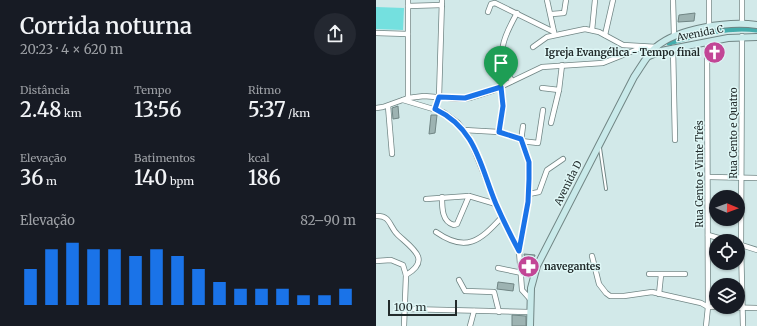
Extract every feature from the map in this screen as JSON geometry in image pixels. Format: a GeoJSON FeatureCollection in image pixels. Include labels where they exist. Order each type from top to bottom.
{"type":"FeatureCollection","features":[{"type":"Feature","properties":{"kind":"main road","name":"Avenida D"},"geometry":{"type":"LineString","coordinates":[[530,326],[529,312],[531,288],[537,266],[634,77],[648,56],[657,47],[674,36],[710,27],[742,23],[757,25]]}},
{"type":"Feature","properties":{"kind":"main road","name":"Avenida C"},"geometry":{"type":"LineString","coordinates":[[648,56],[673,48],[707,42],[742,36],[757,37]]}},
{"type":"Feature","properties":{"kind":"street"},"geometry":{"type":"LineString","coordinates":[[408,0],[408,99]]}},
{"type":"Feature","properties":{"kind":"street"},"geometry":{"type":"LineString","coordinates":[[548,0],[552,14],[554,33]]}},
{"type":"Feature","properties":{"kind":"street"},"geometry":{"type":"LineString","coordinates":[[552,14],[564,13],[566,0]]}},
{"type":"Feature","properties":{"kind":"street"},"geometry":{"type":"LineString","coordinates":[[592,30],[595,0]]}},
{"type":"Feature","properties":{"kind":"street"},"geometry":{"type":"LineString","coordinates":[[605,35],[613,0]]}},
{"type":"Feature","properties":{"kind":"street"},"geometry":{"type":"LineString","coordinates":[[674,0],[674,36]]}},
{"type":"Feature","properties":{"kind":"street"},"geometry":{"type":"LineString","coordinates":[[709,0],[710,27]]}},
{"type":"Feature","properties":{"kind":"street"},"geometry":{"type":"LineString","coordinates":[[742,0],[742,23]]}},
{"type":"Feature","properties":{"kind":"street"},"geometry":{"type":"LineString","coordinates":[[408,6],[442,3],[439,97],[435,109]]}},
{"type":"Feature","properties":{"kind":"street"},"geometry":{"type":"LineString","coordinates":[[488,12],[491,4],[493,3],[517,13],[554,33]]}},
{"type":"Feature","properties":{"kind":"street"},"geometry":{"type":"LineString","coordinates":[[512,81],[506,68],[503,43],[505,35],[517,13]]}},
{"type":"Feature","properties":{"kind":"street"},"geometry":{"type":"LineString","coordinates":[[533,46],[554,33],[576,30],[592,30],[623,45],[657,47]]}},
{"type":"Feature","properties":{"kind":"street"},"geometry":{"type":"LineString","coordinates":[[376,33],[408,34]]}},
{"type":"Feature","properties":{"kind":"street","name":"Rua Cento e Quatro"},"geometry":{"type":"LineString","coordinates":[[740,234],[742,36]]}},
{"type":"Feature","properties":{"kind":"street","name":"Rua Cento e Vinte Três"},"geometry":{"type":"LineString","coordinates":[[706,326],[708,307],[709,177],[707,42]]}},
{"type":"Feature","properties":{"kind":"street"},"geometry":{"type":"LineString","coordinates":[[376,108],[388,106],[408,99],[439,97],[470,98],[501,87],[542,67],[603,63],[643,47]]}},
{"type":"Feature","properties":{"kind":"street"},"geometry":{"type":"LineString","coordinates":[[673,48],[675,140]]}},
{"type":"Feature","properties":{"kind":"street"},"geometry":{"type":"LineString","coordinates":[[552,123],[559,90],[562,65]]}},
{"type":"Feature","properties":{"kind":"street"},"geometry":{"type":"LineString","coordinates":[[499,132],[503,106],[501,87]]}},
{"type":"Feature","properties":{"kind":"street"},"geometry":{"type":"LineString","coordinates":[[542,88],[559,90]]}},
{"type":"Feature","properties":{"kind":"street"},"geometry":{"type":"LineString","coordinates":[[408,99],[435,109],[450,118],[464,130],[476,151],[496,204],[519,251]]}},
{"type":"Feature","properties":{"kind":"street"},"geometry":{"type":"LineString","coordinates":[[388,106],[392,154]]}},
{"type":"Feature","properties":{"kind":"street"},"geometry":{"type":"LineString","coordinates":[[464,130],[499,132],[521,140],[538,143],[544,110]]}},
{"type":"Feature","properties":{"kind":"street"},"geometry":{"type":"LineString","coordinates":[[523,126],[521,140],[530,166],[529,194],[519,251],[522,273],[522,290],[530,299]]}},
{"type":"Feature","properties":{"kind":"street"},"geometry":{"type":"LineString","coordinates":[[529,194],[539,192],[547,170],[564,159]]}},
{"type":"Feature","properties":{"kind":"street"},"geometry":{"type":"LineString","coordinates":[[709,177],[757,178]]}},
{"type":"Feature","properties":{"kind":"street"},"geometry":{"type":"LineString","coordinates":[[426,199],[468,196],[496,204]]}},
{"type":"Feature","properties":{"kind":"street"},"geometry":{"type":"LineString","coordinates":[[442,197],[444,216],[448,222],[454,225],[458,224],[468,196]]}},
{"type":"Feature","properties":{"kind":"street"},"geometry":{"type":"LineString","coordinates":[[376,216],[382,216],[389,220],[395,232],[414,248],[417,254],[418,264],[416,268],[406,275]]}},
{"type":"Feature","properties":{"kind":"street"},"geometry":{"type":"LineString","coordinates":[[436,232],[453,242],[465,243],[473,241],[486,234],[502,217]]}},
{"type":"Feature","properties":{"kind":"street"},"geometry":{"type":"LineString","coordinates":[[745,246],[757,250]]}},
{"type":"Feature","properties":{"kind":"street"},"geometry":{"type":"LineString","coordinates":[[592,256],[599,284],[610,296],[624,296],[652,292],[701,303],[708,307]]}},
{"type":"Feature","properties":{"kind":"street"},"geometry":{"type":"LineString","coordinates":[[376,261],[391,260],[402,263],[406,275],[404,326]]}},
{"type":"Feature","properties":{"kind":"street"},"geometry":{"type":"LineString","coordinates":[[498,268],[522,273]]}},
{"type":"Feature","properties":{"kind":"street"},"geometry":{"type":"LineString","coordinates":[[650,274],[685,274]]}},
{"type":"Feature","properties":{"kind":"street"},"geometry":{"type":"LineString","coordinates":[[659,294],[660,275]]}},
{"type":"Feature","properties":{"kind":"street"},"geometry":{"type":"LineString","coordinates":[[459,280],[465,291],[494,292],[499,312]]}},
{"type":"Feature","properties":{"kind":"street"},"geometry":{"type":"LineString","coordinates":[[745,308],[757,308]]}},
{"type":"Feature","properties":{"kind":"street"},"geometry":{"type":"LineString","coordinates":[[405,309],[529,312]]}},
{"type":"Feature","properties":{"kind":"street"},"geometry":{"type":"LineString","coordinates":[[470,326],[474,311]]}},
{"type":"Feature","properties":{"kind":"street","name":"Rua Cento e Quatro"},"geometry":{"type":"LineString","coordinates":[[743,314],[743,326]]}},
{"type":"Feature","properties":{"kind":"lane"},"geometry":{"type":"LineString","coordinates":[[600,143],[606,189]]}},
{"type":"Feature","properties":{"kind":"shaded area"},"geometry":{"type":"Polygon","coordinates":[[[376,7],[404,8],[403,30],[376,29],[376,7]]]}},
{"type":"Feature","properties":{"kind":"building"},"geometry":{"type":"Polygon","coordinates":[[[695,13],[694,21],[678,22],[679,15],[695,13]]]}},
{"type":"Feature","properties":{"kind":"building"},"geometry":{"type":"Polygon","coordinates":[[[398,106],[399,118],[393,119],[392,108],[398,106]]]}},
{"type":"Feature","properties":{"kind":"building"},"geometry":{"type":"Polygon","coordinates":[[[431,115],[437,115],[435,133],[429,134],[431,115]]]}},
{"type":"Feature","properties":{"kind":"building","name":"navegantes"},"geometry":{"type":"Polygon","coordinates":[[[524,254],[535,255],[529,278],[524,254]]]}},
{"type":"Feature","properties":{"kind":"building"},"geometry":{"type":"Polygon","coordinates":[[[498,282],[514,284],[513,291],[497,289],[498,282]]]}},
{"type":"Feature","properties":{"kind":"building"},"geometry":{"type":"Polygon","coordinates":[[[512,315],[526,316],[526,326],[512,326],[512,315]]]}},
{"type":"Feature","properties":{"kind":"waterway"},"geometry":{"type":"LineString","coordinates":[[669,43],[701,34],[723,30],[757,30]]}},
{"type":"Feature","properties":{"kind":"place","name":"Igreja Evangélica - Tempo final"},"geometry":{"type":"Point","coordinates":[715,52]}},
{"type":"Feature","properties":{"kind":"place","name":"navegantes"},"geometry":{"type":"Point","coordinates":[529,266]}},
{"type":"Feature","properties":{"kind":"route"},"geometry":{"type":"LineString","coordinates":[[501,87],[503,106],[499,132],[521,139],[530,166],[528,202],[519,251],[496,204],[476,151],[469,137],[458,124],[443,112],[435,109],[439,97],[460,99],[470,98],[501,87]]}}]}
